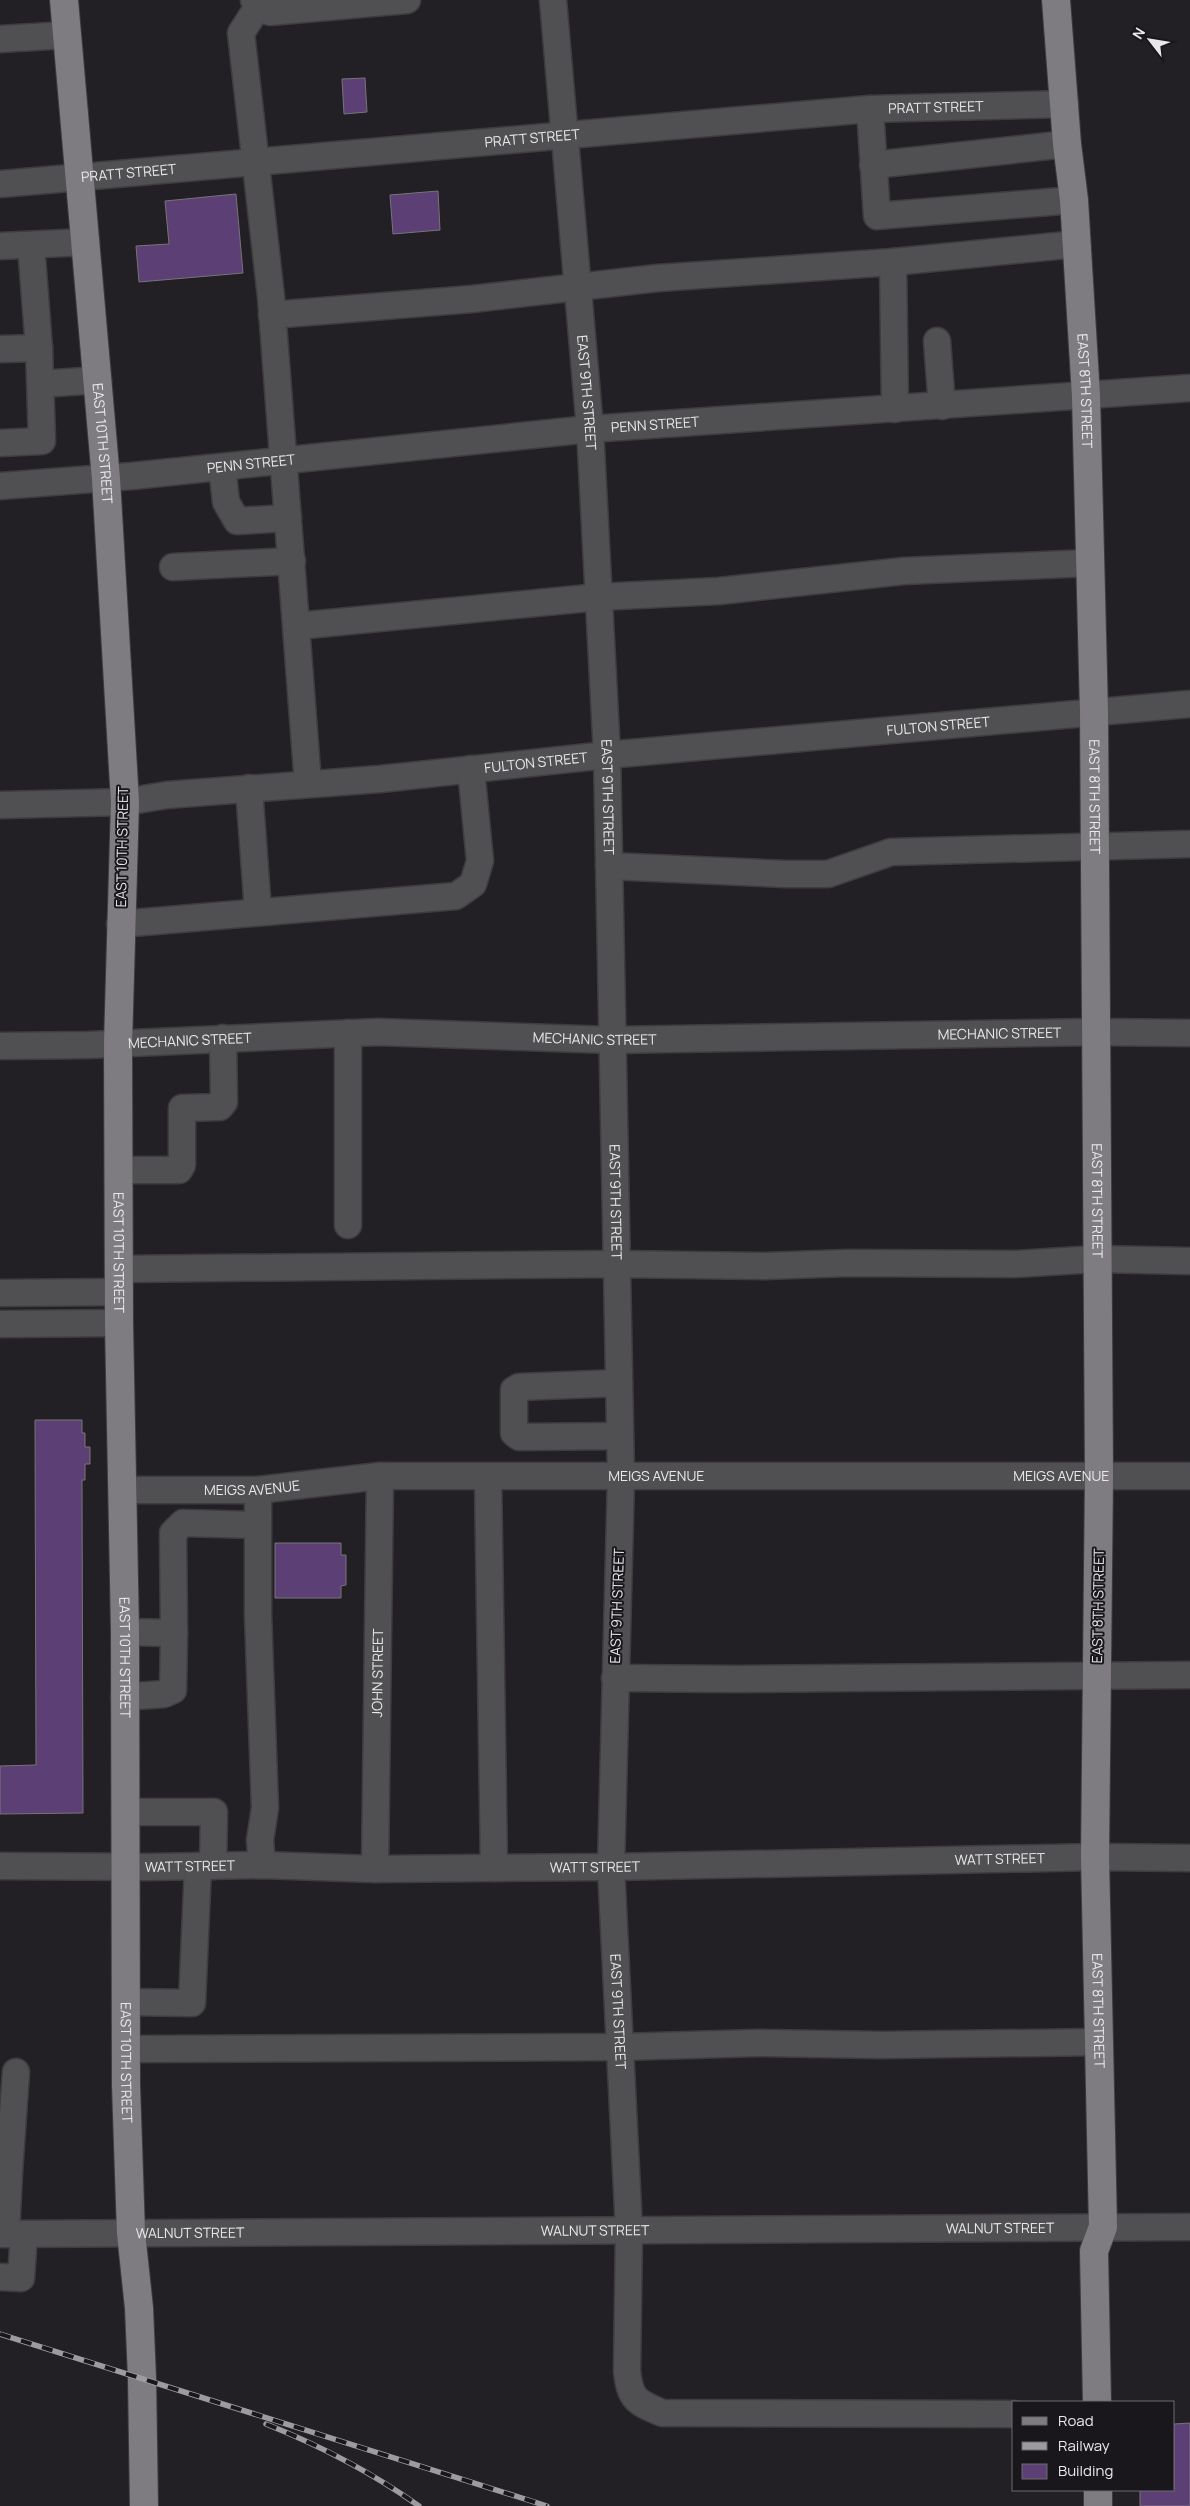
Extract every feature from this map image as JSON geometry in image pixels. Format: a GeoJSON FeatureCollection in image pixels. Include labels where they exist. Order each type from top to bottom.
{"type":"FeatureCollection","features":[{"type":"Feature","properties":{"kind":"main road","name":"EAST 10TH STREET"},"geometry":{"type":"LineString","coordinates":[[64,0],[106,479],[125,802],[118,1044],[120,1170],[119,1323],[124,1490],[126,2049],[131,2233],[139,2308],[144,2506]]}},
{"type":"Feature","properties":{"kind":"main road","name":"EAST 8TH STREET"},"geometry":{"type":"LineString","coordinates":[[1056,0],[1067,144],[1074,200],[1086,396],[1094,712],[1094,1032],[1099,1475],[1095,1857],[1104,2227],[1094,2251],[1097,2401]]}},
{"type":"Feature","properties":{"kind":"main road"},"geometry":{"type":"LineString","coordinates":[[1098,2491],[1098,2506]]}},
{"type":"Feature","properties":{"kind":"street"},"geometry":{"type":"LineString","coordinates":[[308,784],[272,314],[241,34],[255,4],[270,12],[407,0]]}},
{"type":"Feature","properties":{"kind":"street","name":"EAST 9TH STREET"},"geometry":{"type":"LineString","coordinates":[[552,0],[590,429],[607,756],[611,1040],[621,1478],[611,1868],[629,2230],[627,2371],[629,2391],[642,2405],[662,2413],[1012,2414]]}},
{"type":"Feature","properties":{"kind":"street"},"geometry":{"type":"LineString","coordinates":[[0,39],[67,35]]}},
{"type":"Feature","properties":{"kind":"street","name":"PRATT STREET"},"geometry":{"type":"LineString","coordinates":[[0,184],[870,109],[1065,104]]}},
{"type":"Feature","properties":{"kind":"street"},"geometry":{"type":"LineString","coordinates":[[870,109],[877,216],[1074,200]]}},
{"type":"Feature","properties":{"kind":"street"},"geometry":{"type":"LineString","coordinates":[[873,165],[1067,144]]}},
{"type":"Feature","properties":{"kind":"street"},"geometry":{"type":"LineString","coordinates":[[0,246],[86,242]]}},
{"type":"Feature","properties":{"kind":"street"},"geometry":{"type":"LineString","coordinates":[[272,314],[472,299],[658,278],[893,262],[1077,244]]}},
{"type":"Feature","properties":{"kind":"street"},"geometry":{"type":"LineString","coordinates":[[0,443],[42,441],[41,384],[34,348],[31,245]]}},
{"type":"Feature","properties":{"kind":"street"},"geometry":{"type":"LineString","coordinates":[[893,262],[896,409]]}},
{"type":"Feature","properties":{"kind":"street"},"geometry":{"type":"LineString","coordinates":[[0,332],[16,331],[34,348]]}},
{"type":"Feature","properties":{"kind":"street"},"geometry":{"type":"LineString","coordinates":[[937,341],[942,406]]}},
{"type":"Feature","properties":{"kind":"street"},"geometry":{"type":"LineString","coordinates":[[0,349],[34,348]]}},
{"type":"Feature","properties":{"kind":"street"},"geometry":{"type":"LineString","coordinates":[[41,384],[98,380]]}},
{"type":"Feature","properties":{"kind":"street","name":"PENN STREET"},"geometry":{"type":"LineString","coordinates":[[0,486],[106,479],[590,429],[1190,388]]}},
{"type":"Feature","properties":{"kind":"street"},"geometry":{"type":"LineString","coordinates":[[222,467],[226,502],[237,521],[288,518]]}},
{"type":"Feature","properties":{"kind":"street"},"geometry":{"type":"LineString","coordinates":[[173,567],[292,561]]}},
{"type":"Feature","properties":{"kind":"street"},"geometry":{"type":"LineString","coordinates":[[297,626],[599,597],[719,591],[904,572],[1090,563]]}},
{"type":"Feature","properties":{"kind":"street","name":"FULTON STREET"},"geometry":{"type":"LineString","coordinates":[[0,805],[125,802],[167,795],[308,784],[1190,704]]}},
{"type":"Feature","properties":{"kind":"street"},"geometry":{"type":"LineString","coordinates":[[120,924],[456,896],[473,884],[480,861],[471,769]]}},
{"type":"Feature","properties":{"kind":"street"},"geometry":{"type":"LineString","coordinates":[[250,788],[258,911]]}},
{"type":"Feature","properties":{"kind":"street"},"geometry":{"type":"LineString","coordinates":[[609,866],[786,874],[828,874],[891,852],[1190,844]]}},
{"type":"Feature","properties":{"kind":"street","name":"MECHANIC STREET"},"geometry":{"type":"LineString","coordinates":[[0,1046],[118,1044],[348,1033],[611,1040],[1094,1032],[1190,1033]]}},
{"type":"Feature","properties":{"kind":"street"},"geometry":{"type":"LineString","coordinates":[[348,1033],[348,1224]]}},
{"type":"Feature","properties":{"kind":"street"},"geometry":{"type":"LineString","coordinates":[[120,1170],[178,1170],[182,1165],[182,1108],[220,1107],[224,1102],[223,1038]]}},
{"type":"Feature","properties":{"kind":"street"},"geometry":{"type":"LineString","coordinates":[[0,1293],[119,1280],[616,1264],[765,1266],[848,1263],[1016,1264],[1096,1259],[1190,1261]]}},
{"type":"Feature","properties":{"kind":"street"},"geometry":{"type":"LineString","coordinates":[[0,1324],[119,1323]]}},
{"type":"Feature","properties":{"kind":"street"},"geometry":{"type":"LineString","coordinates":[[619,1383],[519,1387],[514,1390],[514,1433],[519,1437],[620,1436]]}},
{"type":"Feature","properties":{"kind":"street","name":"MEIGS AVENUE"},"geometry":{"type":"LineString","coordinates":[[124,1490],[258,1490],[380,1476],[621,1478],[1190,1476]]}},
{"type":"Feature","properties":{"kind":"street","name":"JOHN STREET"},"geometry":{"type":"LineString","coordinates":[[375,1869],[380,1476]]}},
{"type":"Feature","properties":{"kind":"street"},"geometry":{"type":"LineString","coordinates":[[488,1477],[494,1868]]}},
{"type":"Feature","properties":{"kind":"street"},"geometry":{"type":"LineString","coordinates":[[258,1490],[257,1525],[265,1808],[260,1840],[262,1865]]}},
{"type":"Feature","properties":{"kind":"street"},"geometry":{"type":"LineString","coordinates":[[124,1697],[164,1694],[173,1690],[173,1533],[183,1523],[257,1525]]}},
{"type":"Feature","properties":{"kind":"street"},"geometry":{"type":"LineString","coordinates":[[125,1632],[174,1633]]}},
{"type":"Feature","properties":{"kind":"street"},"geometry":{"type":"LineString","coordinates":[[616,1678],[737,1679],[1190,1675]]}},
{"type":"Feature","properties":{"kind":"street"},"geometry":{"type":"LineString","coordinates":[[125,1812],[214,1812],[206,1866],[192,2003],[126,2002]]}},
{"type":"Feature","properties":{"kind":"street","name":"WATT STREET"},"geometry":{"type":"LineString","coordinates":[[0,1866],[262,1865],[375,1869],[611,1868],[1095,1857],[1190,1858]]}},
{"type":"Feature","properties":{"kind":"street"},"geometry":{"type":"LineString","coordinates":[[126,2049],[620,2047],[757,2043],[882,2045],[1099,2042]]}},
{"type":"Feature","properties":{"kind":"street"},"geometry":{"type":"LineString","coordinates":[[0,2277],[21,2278],[10,2234],[4,2172],[16,2072]]}},
{"type":"Feature","properties":{"kind":"street","name":"WALNUT STREET"},"geometry":{"type":"LineString","coordinates":[[10,2234],[1190,2227]]}},
{"type":"Feature","properties":{"kind":"building"},"geometry":{"type":"Polygon","coordinates":[[[365,78],[367,112],[344,114],[342,79],[365,78]]]}},
{"type":"Feature","properties":{"kind":"building"},"geometry":{"type":"Polygon","coordinates":[[[438,191],[440,230],[393,234],[390,195],[438,191]]]}},
{"type":"Feature","properties":{"kind":"building"},"geometry":{"type":"Polygon","coordinates":[[[236,194],[243,273],[139,282],[136,246],[169,244],[165,201],[236,194]]]}},
{"type":"Feature","properties":{"kind":"building"},"geometry":{"type":"Polygon","coordinates":[[[35,1420],[82,1420],[82,1433],[85,1433],[85,1447],[90,1447],[90,1464],[85,1464],[85,1480],[82,1480],[83,1813],[0,1814],[0,1766],[36,1765],[35,1420]]]}},
{"type":"Feature","properties":{"kind":"building"},"geometry":{"type":"Polygon","coordinates":[[[275,1543],[341,1543],[341,1555],[346,1555],[346,1585],[341,1586],[341,1598],[275,1598],[275,1543]]]}},
{"type":"Feature","properties":{"kind":"building"},"geometry":{"type":"Polygon","coordinates":[[[1190,2423],[1190,2506],[1140,2506],[1140,2491],[1175,2491],[1175,2424],[1190,2423]]]}},
{"type":"Feature","properties":{"kind":"railway"},"geometry":{"type":"LineString","coordinates":[[0,2334],[547,2506]]}},
{"type":"Feature","properties":{"kind":"railway"},"geometry":{"type":"LineString","coordinates":[[266,2424],[345,2460],[419,2506]]}}]}
